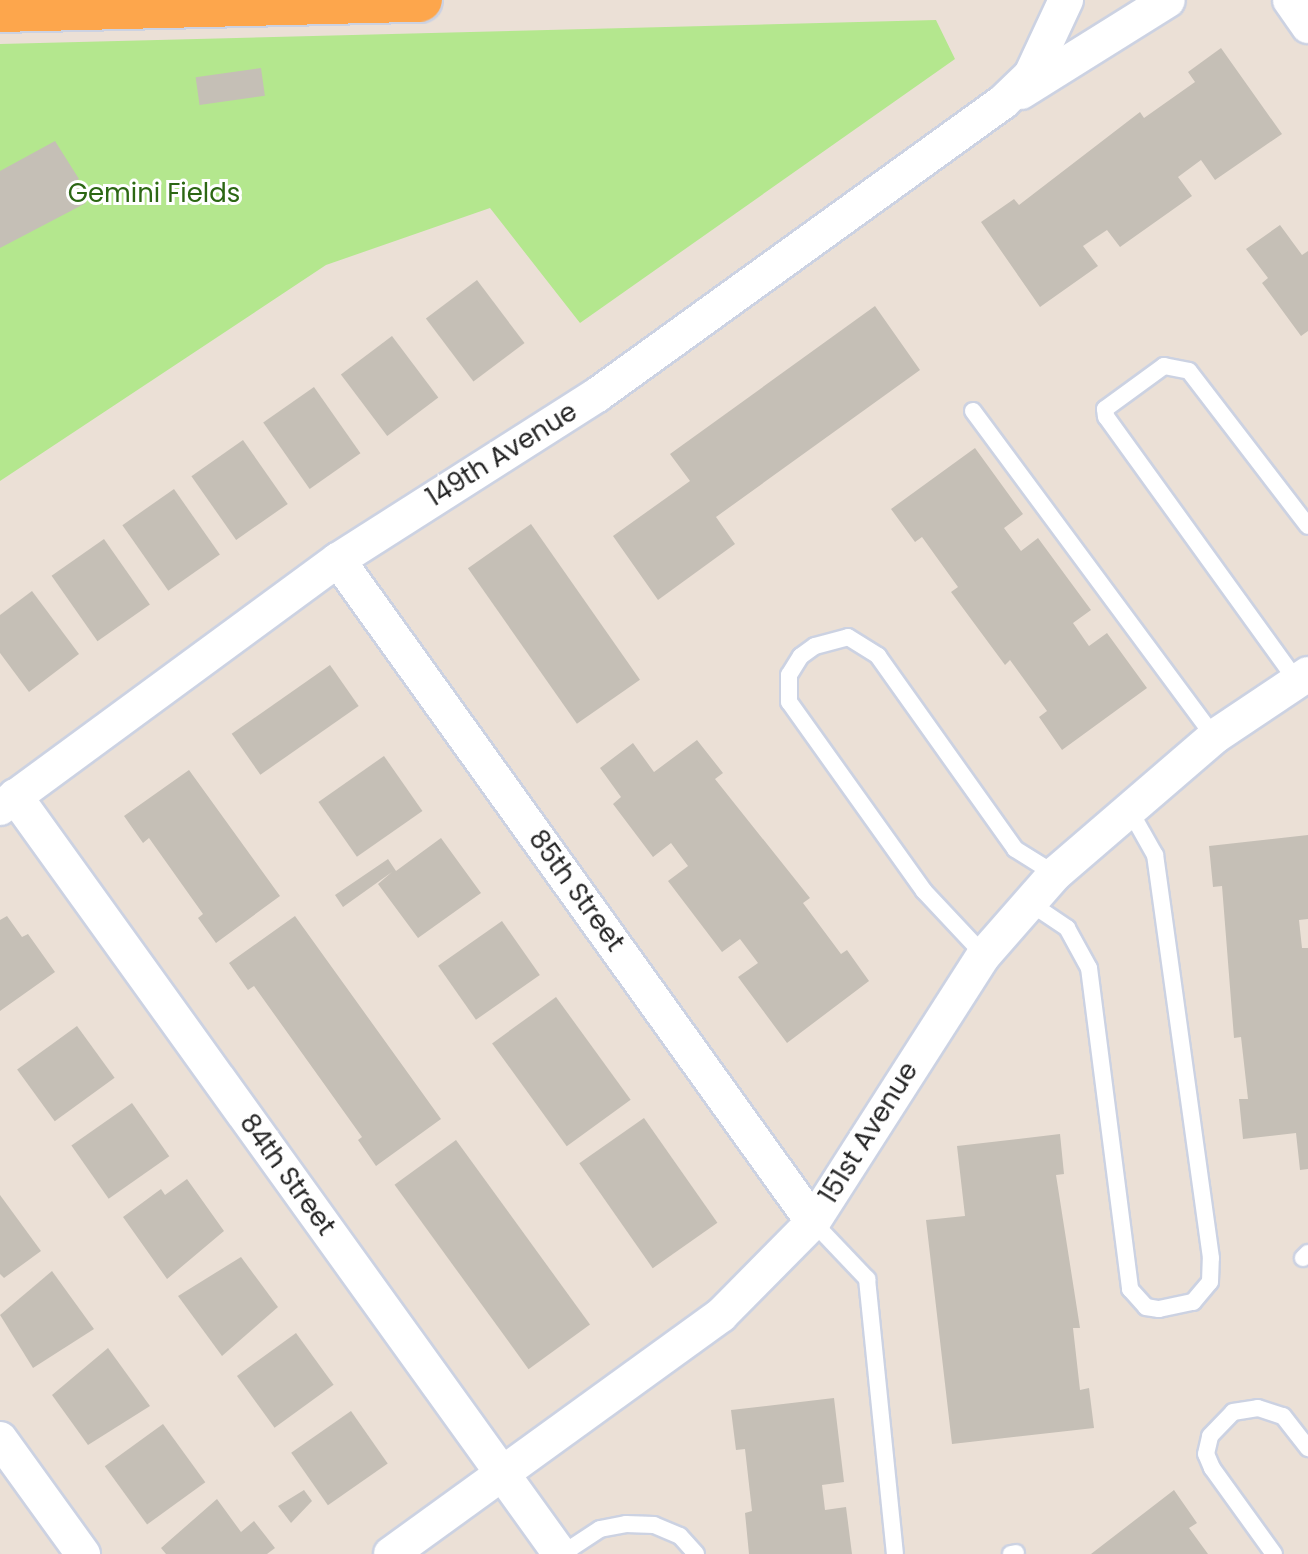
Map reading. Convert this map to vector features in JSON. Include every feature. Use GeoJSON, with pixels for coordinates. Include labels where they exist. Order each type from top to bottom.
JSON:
{"type":"FeatureCollection","features":[{"type":"Feature","properties":{"kind":"highway"},"geometry":{"type":"LineString","coordinates":[[0,10],[420,0]]}},
{"type":"Feature","properties":{"kind":"street","name":"149th Avenue"},"geometry":{"type":"LineString","coordinates":[[1003,102],[1031,75],[1066,0]]}},
{"type":"Feature","properties":{"kind":"street","name":"149th Avenue"},"geometry":{"type":"LineString","coordinates":[[7,802],[338,560],[597,395],[1003,102],[1168,0]]}},
{"type":"Feature","properties":{"kind":"street"},"geometry":{"type":"LineString","coordinates":[[1290,0],[1308,26]]}},
{"type":"Feature","properties":{"kind":"street","name":"85th Street"},"geometry":{"type":"LineString","coordinates":[[338,560],[813,1222]]}},
{"type":"Feature","properties":{"kind":"street","name":"151st Avenue"},"geometry":{"type":"LineString","coordinates":[[391,1554],[721,1315],[813,1222],[984,955],[1055,874],[1214,737],[1302,677]]}},
{"type":"Feature","properties":{"kind":"street","name":"84th Street"},"geometry":{"type":"LineString","coordinates":[[7,802],[561,1554]]}},
{"type":"Feature","properties":{"kind":"street"},"geometry":{"type":"LineString","coordinates":[[0,1439],[83,1554]]}},
{"type":"Feature","properties":{"kind":"lane"},"geometry":{"type":"LineString","coordinates":[[1302,677],[1106,417],[1105,409],[1164,366],[1189,371],[1308,526]]}},
{"type":"Feature","properties":{"kind":"lane"},"geometry":{"type":"LineString","coordinates":[[973,411],[1214,737]]}},
{"type":"Feature","properties":{"kind":"lane"},"geometry":{"type":"LineString","coordinates":[[984,955],[924,891],[789,702],[789,675],[801,656],[815,646],[848,637],[878,656],[1015,849],[1055,874]]}},
{"type":"Feature","properties":{"kind":"lane"},"geometry":{"type":"LineString","coordinates":[[1030,903],[1067,928],[1089,968],[1130,1289],[1146,1307],[1159,1309],[1193,1302],[1210,1282],[1211,1258],[1155,855],[1129,809]]}},
{"type":"Feature","properties":{"kind":"lane"},"geometry":{"type":"LineString","coordinates":[[813,1222],[867,1279],[895,1554]]}},
{"type":"Feature","properties":{"kind":"lane"},"geometry":{"type":"LineString","coordinates":[[1274,1554],[1212,1468],[1206,1454],[1210,1436],[1233,1412],[1258,1408],[1283,1416],[1308,1448]]}},
{"type":"Feature","properties":{"kind":"lane"},"geometry":{"type":"LineString","coordinates":[[561,1554],[600,1529],[626,1524],[654,1525],[680,1536],[696,1554]]}},
{"type":"Feature","properties":{"kind":"green space","name":"Gemini Fields"},"geometry":{"type":"Polygon","coordinates":[[[936,20],[955,59],[580,323],[490,208],[326,265],[0,481],[0,44],[936,20]]]}},
{"type":"Feature","properties":{"kind":"building"},"geometry":{"type":"Polygon","coordinates":[[[1221,48],[1282,134],[1215,180],[1201,160],[1178,177],[1192,196],[1120,247],[1107,230],[1083,246],[1098,266],[1040,307],[981,222],[1014,199],[1019,205],[1140,112],[1144,118],[1195,82],[1188,72],[1221,48]]]}},
{"type":"Feature","properties":{"kind":"building"},"geometry":{"type":"Polygon","coordinates":[[[261,68],[265,96],[200,105],[196,77],[261,68]]]}},
{"type":"Feature","properties":{"kind":"building"},"geometry":{"type":"Polygon","coordinates":[[[55,141],[79,179],[75,181],[86,203],[0,248],[0,171],[55,141]]]}},
{"type":"Feature","properties":{"kind":"building"},"geometry":{"type":"Polygon","coordinates":[[[1280,225],[1302,255],[1308,251],[1308,331],[1301,336],[1262,283],[1268,278],[1246,249],[1280,225]]]}},
{"type":"Feature","properties":{"kind":"building"},"geometry":{"type":"Polygon","coordinates":[[[477,280],[525,343],[473,382],[426,319],[477,280]]]}},
{"type":"Feature","properties":{"kind":"building"},"geometry":{"type":"Polygon","coordinates":[[[875,306],[920,370],[716,517],[735,544],[658,600],[613,536],[690,481],[670,454],[875,306]]]}},
{"type":"Feature","properties":{"kind":"building"},"geometry":{"type":"Polygon","coordinates":[[[392,336],[438,397],[387,436],[341,375],[392,336]]]}},
{"type":"Feature","properties":{"kind":"building"},"geometry":{"type":"Polygon","coordinates":[[[314,387],[360,453],[310,489],[263,423],[314,387]]]}},
{"type":"Feature","properties":{"kind":"building"},"geometry":{"type":"Polygon","coordinates":[[[243,440],[288,504],[236,540],[191,476],[243,440]]]}},
{"type":"Feature","properties":{"kind":"building"},"geometry":{"type":"Polygon","coordinates":[[[975,448],[1023,514],[1004,528],[1021,551],[1038,538],[1091,610],[1073,623],[1089,646],[1107,633],[1147,688],[1062,750],[1039,717],[1047,711],[1010,660],[1005,665],[951,592],[958,587],[922,537],[915,542],[891,509],[975,448]]]}},
{"type":"Feature","properties":{"kind":"building"},"geometry":{"type":"Polygon","coordinates":[[[174,489],[220,555],[168,591],[122,525],[174,489]]]}},
{"type":"Feature","properties":{"kind":"building"},"geometry":{"type":"Polygon","coordinates":[[[531,524],[640,680],[577,724],[468,568],[531,524]]]}},
{"type":"Feature","properties":{"kind":"building"},"geometry":{"type":"Polygon","coordinates":[[[104,539],[150,605],[97,641],[52,576],[104,539]]]}},
{"type":"Feature","properties":{"kind":"building"},"geometry":{"type":"Polygon","coordinates":[[[32,591],[79,654],[29,692],[0,653],[0,615],[32,591]]]}},
{"type":"Feature","properties":{"kind":"building"},"geometry":{"type":"Polygon","coordinates":[[[330,665],[359,706],[260,775],[232,734],[330,665]]]}},
{"type":"Feature","properties":{"kind":"building"},"geometry":{"type":"Polygon","coordinates":[[[697,740],[723,773],[715,779],[810,898],[803,903],[841,954],[847,950],[869,981],[787,1043],[738,977],[758,963],[740,939],[722,952],[668,881],[688,866],[671,843],[653,857],[613,804],[621,797],[600,768],[633,743],[654,772],[697,740]]]}},
{"type":"Feature","properties":{"kind":"building"},"geometry":{"type":"Polygon","coordinates":[[[384,756],[422,811],[357,857],[318,802],[384,756]]]}},
{"type":"Feature","properties":{"kind":"building"},"geometry":{"type":"Polygon","coordinates":[[[189,770],[280,896],[216,943],[198,918],[203,914],[149,838],[143,843],[124,816],[189,770]]]}},
{"type":"Feature","properties":{"kind":"building"},"geometry":{"type":"Polygon","coordinates":[[[1308,835],[1308,919],[1299,920],[1302,948],[1308,948],[1308,1169],[1300,1170],[1296,1133],[1243,1139],[1239,1099],[1248,1099],[1241,1037],[1234,1038],[1222,886],[1213,887],[1209,846],[1308,835]]]}},
{"type":"Feature","properties":{"kind":"building"},"geometry":{"type":"Polygon","coordinates":[[[441,838],[481,893],[418,938],[378,884],[392,872],[343,907],[335,895],[388,859],[396,871],[441,838]]]}},
{"type":"Feature","properties":{"kind":"building"},"geometry":{"type":"Polygon","coordinates":[[[7,916],[22,937],[28,934],[55,972],[0,1011],[0,920],[7,916]]]}},
{"type":"Feature","properties":{"kind":"building"},"geometry":{"type":"Polygon","coordinates":[[[295,916],[441,1119],[376,1166],[358,1140],[362,1137],[254,986],[248,990],[229,963],[295,916]]]}},
{"type":"Feature","properties":{"kind":"building"},"geometry":{"type":"Polygon","coordinates":[[[502,921],[540,975],[476,1020],[438,966],[502,921]]]}},
{"type":"Feature","properties":{"kind":"building"},"geometry":{"type":"Polygon","coordinates":[[[556,997],[631,1100],[567,1146],[492,1043],[556,997]]]}},
{"type":"Feature","properties":{"kind":"building"},"geometry":{"type":"Polygon","coordinates":[[[77,1026],[115,1078],[55,1121],[17,1069],[77,1026]]]}},
{"type":"Feature","properties":{"kind":"building"},"geometry":{"type":"Polygon","coordinates":[[[132,1103],[169,1156],[109,1199],[71,1145],[132,1103]]]}},
{"type":"Feature","properties":{"kind":"building"},"geometry":{"type":"Polygon","coordinates":[[[644,1118],[717,1223],[653,1268],[579,1163],[644,1118]]]}},
{"type":"Feature","properties":{"kind":"building"},"geometry":{"type":"Polygon","coordinates":[[[1060,1134],[1064,1174],[1056,1175],[1080,1328],[1073,1328],[1080,1390],[1089,1388],[1094,1428],[952,1444],[926,1220],[965,1216],[957,1146],[1060,1134]]]}},
{"type":"Feature","properties":{"kind":"building"},"geometry":{"type":"Polygon","coordinates":[[[456,1140],[590,1324],[529,1369],[395,1185],[456,1140]]]}},
{"type":"Feature","properties":{"kind":"building"},"geometry":{"type":"Polygon","coordinates":[[[187,1179],[224,1231],[167,1279],[123,1217],[161,1189],[165,1195],[187,1179]]]}},
{"type":"Feature","properties":{"kind":"building"},"geometry":{"type":"Polygon","coordinates":[[[0,1195],[41,1251],[4,1278],[0,1274],[0,1195]]]}},
{"type":"Feature","properties":{"kind":"building"},"geometry":{"type":"Polygon","coordinates":[[[241,1257],[278,1307],[222,1356],[178,1296],[241,1257]]]}},
{"type":"Feature","properties":{"kind":"building"},"geometry":{"type":"Polygon","coordinates":[[[52,1271],[94,1329],[33,1368],[0,1315],[52,1271]]]}},
{"type":"Feature","properties":{"kind":"building"},"geometry":{"type":"Polygon","coordinates":[[[296,1333],[334,1385],[275,1428],[237,1376],[296,1333]]]}},
{"type":"Feature","properties":{"kind":"building"},"geometry":{"type":"Polygon","coordinates":[[[108,1348],[150,1406],[88,1445],[52,1395],[108,1348]]]}},
{"type":"Feature","properties":{"kind":"building"},"geometry":{"type":"Polygon","coordinates":[[[834,1398],[844,1482],[822,1485],[825,1510],[846,1507],[852,1554],[749,1554],[745,1513],[752,1511],[745,1449],[736,1450],[731,1410],[834,1398]]]}},
{"type":"Feature","properties":{"kind":"building"},"geometry":{"type":"Polygon","coordinates":[[[351,1411],[388,1463],[328,1505],[291,1453],[351,1411]]]}},
{"type":"Feature","properties":{"kind":"building"},"geometry":{"type":"Polygon","coordinates":[[[163,1424],[205,1482],[147,1525],[105,1466],[163,1424]]]}},
{"type":"Feature","properties":{"kind":"building"},"geometry":{"type":"Polygon","coordinates":[[[304,1490],[312,1501],[291,1523],[278,1506],[304,1490]]]}},
{"type":"Feature","properties":{"kind":"building"},"geometry":{"type":"Polygon","coordinates":[[[1174,1490],[1197,1523],[1189,1528],[1208,1554],[1091,1554],[1174,1490]]]}},
{"type":"Feature","properties":{"kind":"building"},"geometry":{"type":"Polygon","coordinates":[[[217,1499],[241,1532],[254,1521],[275,1548],[267,1554],[166,1554],[161,1548],[217,1499]]]}}]}
